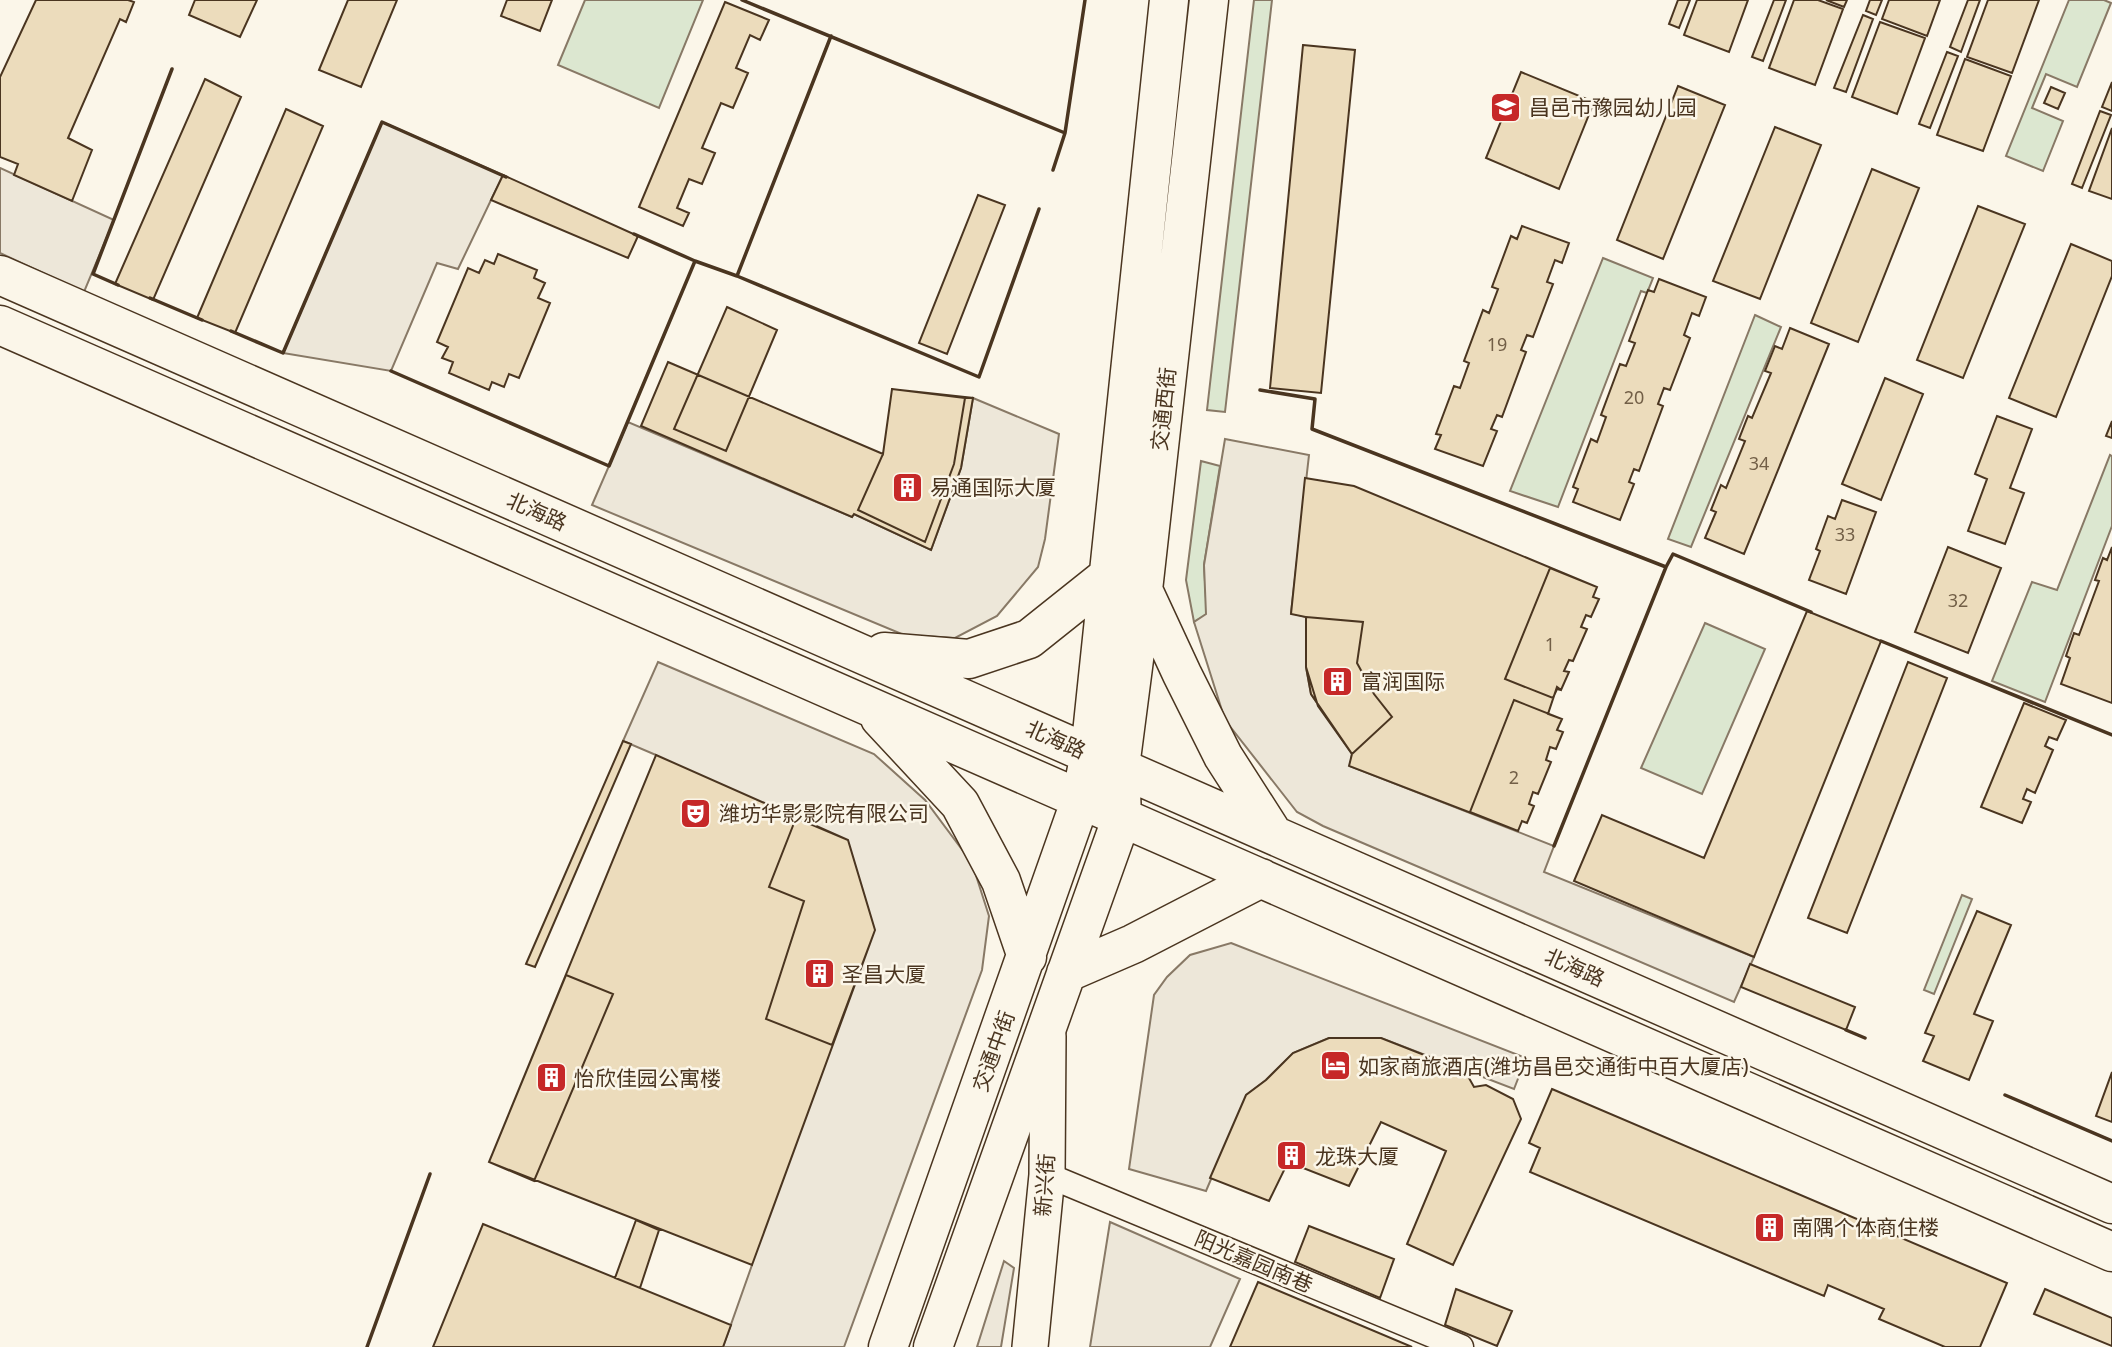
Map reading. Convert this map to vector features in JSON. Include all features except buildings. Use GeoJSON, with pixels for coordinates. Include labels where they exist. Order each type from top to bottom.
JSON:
{"type":"FeatureCollection","features":[{"type":"Feature","properties":{"kind":"main road","name":"交通西街"},"geometry":{"type":"LineString","coordinates":[[1122,817],[1105,760],[1108,576],[1169,0]]}},
{"type":"Feature","properties":{"kind":"main road","name":"交通西街"},"geometry":{"type":"LineString","coordinates":[[1105,760],[1143,590],[1209,0]]}},
{"type":"Feature","properties":{"kind":"main road","name":"北海路"},"geometry":{"type":"LineString","coordinates":[[0,275],[2112,1203]]}},
{"type":"Feature","properties":{"kind":"main road"},"geometry":{"type":"LineString","coordinates":[[0,325],[2112,1251]]}},
{"type":"Feature","properties":{"kind":"main road"},"geometry":{"type":"LineString","coordinates":[[854,650],[968,659],[1029,639],[1108,576]]}},
{"type":"Feature","properties":{"kind":"main road"},"geometry":{"type":"LineString","coordinates":[[1143,590],[1223,756],[1273,834]]}},
{"type":"Feature","properties":{"kind":"main road"},"geometry":{"type":"LineString","coordinates":[[869,706],[960,804],[1001,881],[1027,957]]}},
{"type":"Feature","properties":{"kind":"main road","name":"交通中街"},"geometry":{"type":"LineString","coordinates":[[888,1347],[1081,799],[1105,760]]}},
{"type":"Feature","properties":{"kind":"main road","name":"交通中街"},"geometry":{"type":"LineString","coordinates":[[933,1347],[1122,817]]}},
{"type":"Feature","properties":{"kind":"main road"},"geometry":{"type":"LineString","coordinates":[[1066,972],[1133,944],[1261,878]]}},
{"type":"Feature","properties":{"kind":"street","name":"新兴街"},"geometry":{"type":"LineString","coordinates":[[1030,1347],[1047,1175],[1049,1023]]}},
{"type":"Feature","properties":{"kind":"street","name":"阳光嘉园南巷"},"geometry":{"type":"LineString","coordinates":[[1047,1175],[1461,1347]]}},
{"type":"Feature","properties":{"kind":"green space"},"geometry":{"type":"Polygon","coordinates":[[[585,0],[703,0],[659,108],[558,65],[585,0]]]}},
{"type":"Feature","properties":{"kind":"green space"},"geometry":{"type":"Polygon","coordinates":[[[1254,0],[1272,0],[1225,412],[1207,410],[1254,0]]]}},
{"type":"Feature","properties":{"kind":"green space"},"geometry":{"type":"Polygon","coordinates":[[[2069,0],[2104,0],[2111,3],[2077,87],[2046,74],[2032,108],[2063,121],[2043,171],[2006,156],[2069,0]]]}},
{"type":"Feature","properties":{"kind":"green space"},"geometry":{"type":"Polygon","coordinates":[[[1603,258],[1653,278],[1647,293],[1641,291],[1558,507],[1510,491],[1603,258]]]}},
{"type":"Feature","properties":{"kind":"green space"},"geometry":{"type":"Polygon","coordinates":[[[1755,315],[1781,327],[1691,547],[1668,539],[1755,315]]]}},
{"type":"Feature","properties":{"kind":"green space"},"geometry":{"type":"Polygon","coordinates":[[[2110,455],[2112,526],[2045,702],[1992,681],[2032,582],[2057,590],[2110,455]]]}},
{"type":"Feature","properties":{"kind":"green space"},"geometry":{"type":"Polygon","coordinates":[[[1201,461],[1220,466],[1204,565],[1207,615],[1194,622],[1186,580],[1201,461]]]}},
{"type":"Feature","properties":{"kind":"green space"},"geometry":{"type":"Polygon","coordinates":[[[1705,623],[1765,649],[1702,794],[1641,768],[1705,623]]]}},
{"type":"Feature","properties":{"kind":"green space"},"geometry":{"type":"Polygon","coordinates":[[[1962,895],[1972,899],[1934,994],[1924,990],[1962,895]]]}},
{"type":"Feature","properties":{"kind":"shaded area"},"geometry":{"type":"Polygon","coordinates":[[[382,122],[503,175],[458,269],[437,263],[391,371],[283,353],[382,122]]]}},
{"type":"Feature","properties":{"kind":"shaded area"},"geometry":{"type":"Polygon","coordinates":[[[0,168],[114,220],[84,292],[0,253],[0,168]]]}},
{"type":"Feature","properties":{"kind":"shaded area"},"geometry":{"type":"Polygon","coordinates":[[[973,398],[1059,434],[1045,539],[1038,567],[997,616],[955,638],[904,635],[592,505],[628,422],[852,517],[854,514],[931,550],[961,468],[973,398]]]}},
{"type":"Feature","properties":{"kind":"shaded area"},"geometry":{"type":"Polygon","coordinates":[[[1225,439],[1309,455],[1291,613],[1306,617],[1306,667],[1311,694],[1352,754],[1350,766],[1554,846],[1544,872],[1754,957],[1734,1002],[1323,826],[1297,812],[1225,720],[1194,622],[1206,614],[1204,565],[1225,439]]]}},
{"type":"Feature","properties":{"kind":"shaded area"},"geometry":{"type":"Polygon","coordinates":[[[658,662],[874,754],[925,800],[972,863],[989,916],[982,970],[844,1347],[723,1347],[752,1265],[656,755],[623,741],[658,662]]]}},
{"type":"Feature","properties":{"kind":"shaded area"},"geometry":{"type":"Polygon","coordinates":[[[1231,943],[1526,1058],[1514,1089],[1381,1038],[1329,1038],[1293,1053],[1247,1095],[1206,1191],[1129,1169],[1154,995],[1167,977],[1190,955],[1231,943]]]}},
{"type":"Feature","properties":{"kind":"shaded area"},"geometry":{"type":"Polygon","coordinates":[[[1110,1222],[1240,1279],[1210,1347],[1090,1347],[1110,1222]]]}},
{"type":"Feature","properties":{"kind":"shaded area"},"geometry":{"type":"Polygon","coordinates":[[[1004,1261],[1014,1268],[1001,1347],[977,1347],[1004,1261]]]}},
{"type":"Feature","properties":{"kind":"wall"},"geometry":{"type":"LineString","coordinates":[[742,0],[1065,133],[1085,0]]}},
{"type":"Feature","properties":{"kind":"wall"},"geometry":{"type":"LineString","coordinates":[[831,36],[737,276],[979,377],[1039,209]]}},
{"type":"Feature","properties":{"kind":"wall"},"geometry":{"type":"LineString","coordinates":[[118,285],[93,274],[172,69]]}},
{"type":"Feature","properties":{"kind":"wall"},"geometry":{"type":"LineString","coordinates":[[231,331],[283,353],[382,122],[506,177]]}},
{"type":"Feature","properties":{"kind":"wall"},"geometry":{"type":"LineString","coordinates":[[1053,170],[1065,133]]}},
{"type":"Feature","properties":{"kind":"wall"},"geometry":{"type":"LineString","coordinates":[[634,234],[695,261]]}},
{"type":"Feature","properties":{"kind":"wall"},"geometry":{"type":"LineString","coordinates":[[391,371],[609,466],[695,261],[737,276]]}},
{"type":"Feature","properties":{"kind":"wall"},"geometry":{"type":"LineString","coordinates":[[150,298],[202,320]]}},
{"type":"Feature","properties":{"kind":"wall"},"geometry":{"type":"LineString","coordinates":[[1260,390],[1315,399],[1312,429],[1666,567],[1554,846]]}},
{"type":"Feature","properties":{"kind":"wall"},"geometry":{"type":"LineString","coordinates":[[1666,567],[1673,554],[1811,612]]}},
{"type":"Feature","properties":{"kind":"wall"},"geometry":{"type":"LineString","coordinates":[[1881,641],[2112,735]]}},
{"type":"Feature","properties":{"kind":"wall"},"geometry":{"type":"LineString","coordinates":[[1846,1030],[1865,1038]]}},
{"type":"Feature","properties":{"kind":"wall"},"geometry":{"type":"LineString","coordinates":[[2005,1095],[2112,1141]]}},
{"type":"Feature","properties":{"kind":"wall"},"geometry":{"type":"LineString","coordinates":[[367,1347],[430,1174]]}},
{"type":"Feature","properties":{"kind":"place","name":"昌邑市豫园幼儿园"},"geometry":{"type":"Point","coordinates":[1506,107]}},
{"type":"Feature","properties":{"kind":"place","name":"易通国际大厦"},"geometry":{"type":"Point","coordinates":[907,487]}},
{"type":"Feature","properties":{"kind":"place","name":"富润国际"},"geometry":{"type":"Point","coordinates":[1338,681]}},
{"type":"Feature","properties":{"kind":"place","name":"潍坊华影影院有限公司"},"geometry":{"type":"Point","coordinates":[696,813]}},
{"type":"Feature","properties":{"kind":"place","name":"圣昌大厦"},"geometry":{"type":"Point","coordinates":[819,974]}},
{"type":"Feature","properties":{"kind":"place","name":"如家商旅酒店(潍坊昌邑交通街中百大厦店)"},"geometry":{"type":"Point","coordinates":[1335,1066]}},
{"type":"Feature","properties":{"kind":"place","name":"怡欣佳园公寓楼"},"geometry":{"type":"Point","coordinates":[551,1078]}},
{"type":"Feature","properties":{"kind":"place","name":"龙珠大厦"},"geometry":{"type":"Point","coordinates":[1292,1156]}},
{"type":"Feature","properties":{"kind":"place","name":"南隅个体商住楼"},"geometry":{"type":"Point","coordinates":[1769,1227]}}]}
